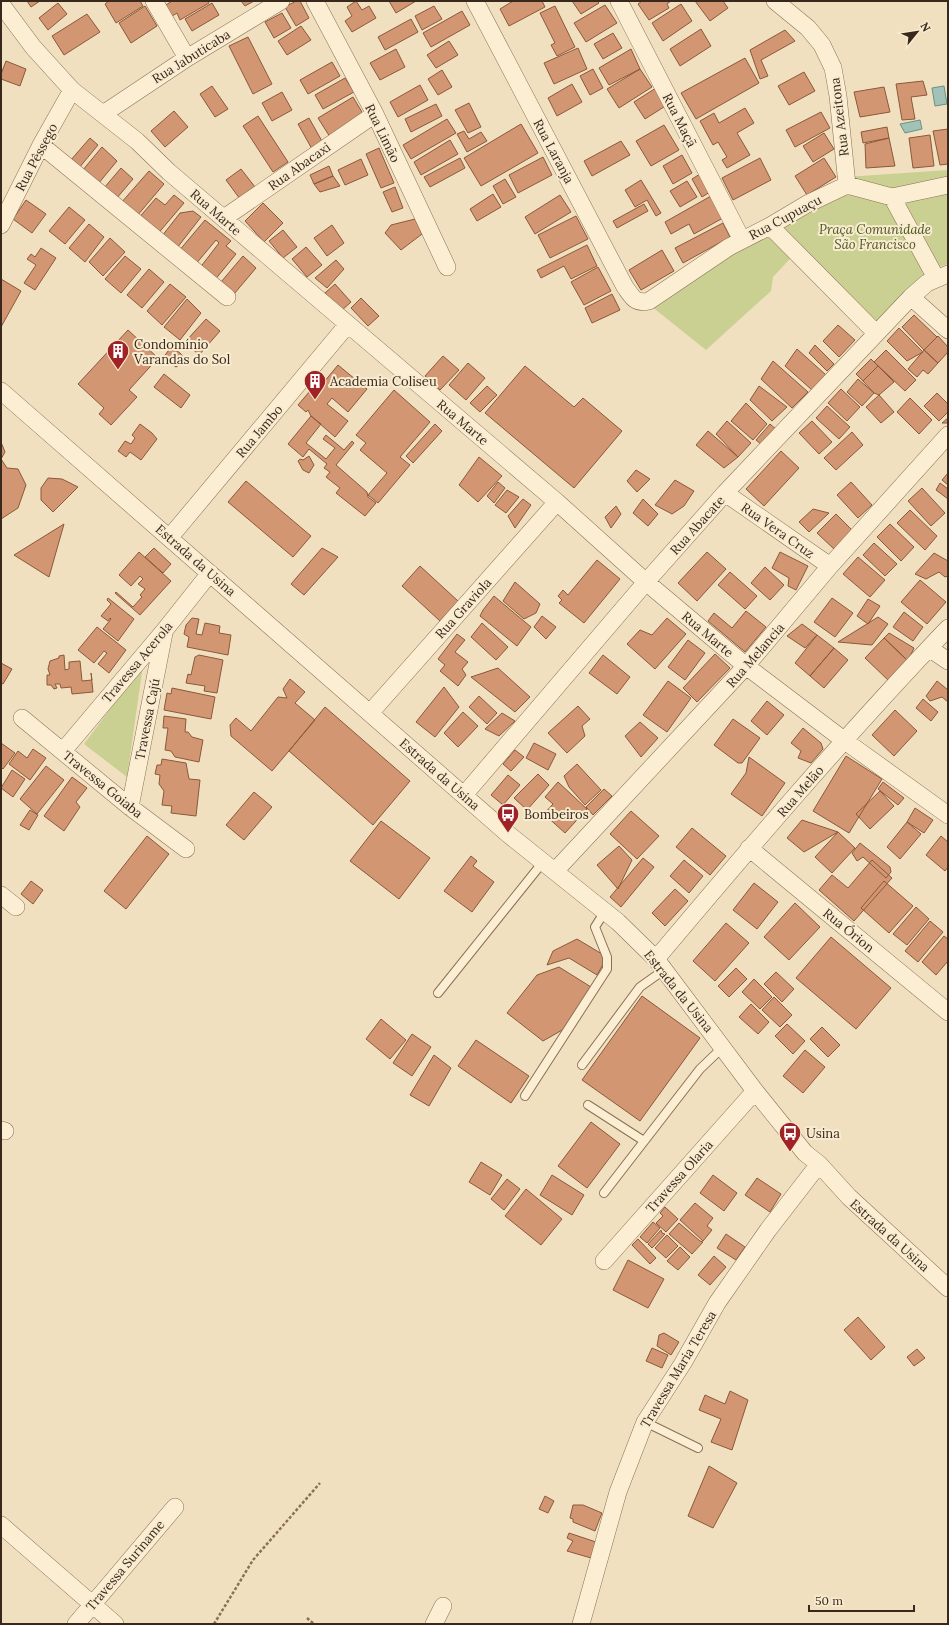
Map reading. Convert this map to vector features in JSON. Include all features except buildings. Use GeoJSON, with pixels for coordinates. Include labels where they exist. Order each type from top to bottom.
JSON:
{"type":"FeatureCollection","features":[{"type":"Feature","properties":{"kind":"street"},"geometry":{"type":"LineString","coordinates":[[154,1],[186,58]]}},
{"type":"Feature","properties":{"kind":"street","name":"Rua Jabuticaba"},"geometry":{"type":"LineString","coordinates":[[103,114],[186,58],[281,1]]}},
{"type":"Feature","properties":{"kind":"street","name":"Rua Limão"},"geometry":{"type":"LineString","coordinates":[[315,1],[375,114],[447,267]]}},
{"type":"Feature","properties":{"kind":"street","name":"Rua Laranja"},"geometry":{"type":"LineString","coordinates":[[475,1],[622,280],[635,300]]}},
{"type":"Feature","properties":{"kind":"street","name":"Rua Maçã"},"geometry":{"type":"LineString","coordinates":[[619,1],[742,240]]}},
{"type":"Feature","properties":{"kind":"street","name":"Rua Azeitona"},"geometry":{"type":"LineString","coordinates":[[775,1],[808,28],[822,45],[833,68],[838,96],[847,185]]}},
{"type":"Feature","properties":{"kind":"street","name":"Rua Marte"},"geometry":{"type":"LineString","coordinates":[[1,4],[33,47],[72,90],[137,141],[169,172],[557,502],[646,582],[746,666],[948,815]]}},
{"type":"Feature","properties":{"kind":"street","name":"Rua Pêssego"},"geometry":{"type":"LineString","coordinates":[[1,225],[41,145],[72,90]]}},
{"type":"Feature","properties":{"kind":"street","name":"Rua Abacaxi"},"geometry":{"type":"LineString","coordinates":[[224,218],[375,114]]}},
{"type":"Feature","properties":{"kind":"street"},"geometry":{"type":"LineString","coordinates":[[41,145],[227,297]]}},
{"type":"Feature","properties":{"kind":"street"},"geometry":{"type":"LineString","coordinates":[[847,185],[892,197],[948,185]]}},
{"type":"Feature","properties":{"kind":"street","name":"Rua Cupuaçu"},"geometry":{"type":"LineString","coordinates":[[635,300],[642,303],[649,301],[729,247],[770,226],[807,204],[847,185]]}},
{"type":"Feature","properties":{"kind":"street"},"geometry":{"type":"LineString","coordinates":[[892,197],[942,276]]}},
{"type":"Feature","properties":{"kind":"street"},"geometry":{"type":"LineString","coordinates":[[770,226],[876,333]]}},
{"type":"Feature","properties":{"kind":"street","name":"Rua Abacate"},"geometry":{"type":"LineString","coordinates":[[464,795],[646,582],[725,493],[911,297],[927,283],[942,276]]}},
{"type":"Feature","properties":{"kind":"street"},"geometry":{"type":"LineString","coordinates":[[911,297],[948,330]]}},
{"type":"Feature","properties":{"kind":"street","name":"Rua Jambo"},"geometry":{"type":"LineString","coordinates":[[170,537],[348,324]]}},
{"type":"Feature","properties":{"kind":"street","name":"Estrada da Usina"},"geometry":{"type":"LineString","coordinates":[[1,391],[464,795],[605,911],[660,964],[755,1091],[805,1152],[819,1164],[849,1197],[948,1288]]}},
{"type":"Feature","properties":{"kind":"street","name":"Rua Melancia"},"geometry":{"type":"LineString","coordinates":[[549,866],[746,666],[830,566],[948,435]]}},
{"type":"Feature","properties":{"kind":"street","name":"Rua Vera Cruz"},"geometry":{"type":"LineString","coordinates":[[725,493],[830,566]]}},
{"type":"Feature","properties":{"kind":"street","name":"Rua Graviola"},"geometry":{"type":"LineString","coordinates":[[370,713],[557,502]]}},
{"type":"Feature","properties":{"kind":"street","name":"Travessa Acerola"},"geometry":{"type":"LineString","coordinates":[[63,751],[164,631],[210,573]]}},
{"type":"Feature","properties":{"kind":"street","name":"Rua Melão"},"geometry":{"type":"LineString","coordinates":[[660,964],[749,848],[845,740],[948,628]]}},
{"type":"Feature","properties":{"kind":"street","name":"Travessa Cajú"},"geometry":{"type":"LineString","coordinates":[[130,807],[164,631]]}},
{"type":"Feature","properties":{"kind":"street"},"geometry":{"type":"LineString","coordinates":[[929,648],[948,661]]}},
{"type":"Feature","properties":{"kind":"street","name":"Travessa Goiaba"},"geometry":{"type":"LineString","coordinates":[[22,718],[130,807],[186,849]]}},
{"type":"Feature","properties":{"kind":"street","name":"Rua Órion"},"geometry":{"type":"LineString","coordinates":[[749,848],[948,1012]]}},
{"type":"Feature","properties":{"kind":"street"},"geometry":{"type":"LineString","coordinates":[[1,895],[16,907]]}},
{"type":"Feature","properties":{"kind":"street","name":"Travessa Olaria"},"geometry":{"type":"LineString","coordinates":[[604,1261],[755,1091]]}},
{"type":"Feature","properties":{"kind":"street","name":"Travessa Maria Teresa"},"geometry":{"type":"LineString","coordinates":[[581,1624],[618,1492],[645,1422],[683,1363],[717,1303],[768,1230],[819,1164]]}},
{"type":"Feature","properties":{"kind":"street","name":"Travessa Suriname"},"geometry":{"type":"LineString","coordinates":[[76,1624],[175,1507]]}},
{"type":"Feature","properties":{"kind":"street"},"geometry":{"type":"LineString","coordinates":[[1,1525],[115,1624]]}},
{"type":"Feature","properties":{"kind":"street"},"geometry":{"type":"LineString","coordinates":[[434,1624],[443,1606]]}},
{"type":"Feature","properties":{"kind":"lane"},"geometry":{"type":"LineString","coordinates":[[438,993],[549,866]]}},
{"type":"Feature","properties":{"kind":"lane"},"geometry":{"type":"LineString","coordinates":[[525,1096],[607,969],[607,957],[595,927],[605,911]]}},
{"type":"Feature","properties":{"kind":"lane"},"geometry":{"type":"LineString","coordinates":[[582,1065],[640,987],[660,964]]}},
{"type":"Feature","properties":{"kind":"lane"},"geometry":{"type":"LineString","coordinates":[[604,1193],[700,1069],[723,1047]]}},
{"type":"Feature","properties":{"kind":"lane"},"geometry":{"type":"LineString","coordinates":[[588,1105],[644,1141]]}},
{"type":"Feature","properties":{"kind":"lane"},"geometry":{"type":"LineString","coordinates":[[645,1422],[698,1448]]}},
{"type":"Feature","properties":{"kind":"path"},"geometry":{"type":"LineString","coordinates":[[214,1624],[253,1560],[320,1483]]}},
{"type":"Feature","properties":{"kind":"path"},"geometry":{"type":"LineString","coordinates":[[307,1618],[314,1624]]}},
{"type":"Feature","properties":{"kind":"green space","name":"Praça Comunidade São Francisco"},"geometry":{"type":"Polygon","coordinates":[[[948,170],[948,264],[933,269],[877,325],[799,249],[773,277],[771,291],[706,350],[641,298],[846,177],[948,170]]]}},
{"type":"Feature","properties":{"kind":"green space"},"geometry":{"type":"Polygon","coordinates":[[[143,665],[127,777],[84,744],[143,665]]]}},
{"type":"Feature","properties":{"kind":"water"},"geometry":{"type":"Polygon","coordinates":[[[944,86],[947,104],[935,106],[932,88],[944,86]]]}},
{"type":"Feature","properties":{"kind":"water"},"geometry":{"type":"Polygon","coordinates":[[[920,120],[922,129],[905,133],[900,124],[920,120]]]}},
{"type":"Feature","properties":{"kind":"place","name":"Condomínio Varandas do Sol"},"geometry":{"type":"Point","coordinates":[118,370]}},
{"type":"Feature","properties":{"kind":"place","name":"Academia Coliseu"},"geometry":{"type":"Point","coordinates":[315,400]}},
{"type":"Feature","properties":{"kind":"place","name":"Bombeiros"},"geometry":{"type":"Point","coordinates":[508,834]}},
{"type":"Feature","properties":{"kind":"place","name":"Usina"},"geometry":{"type":"Point","coordinates":[790,1152]}}]}
